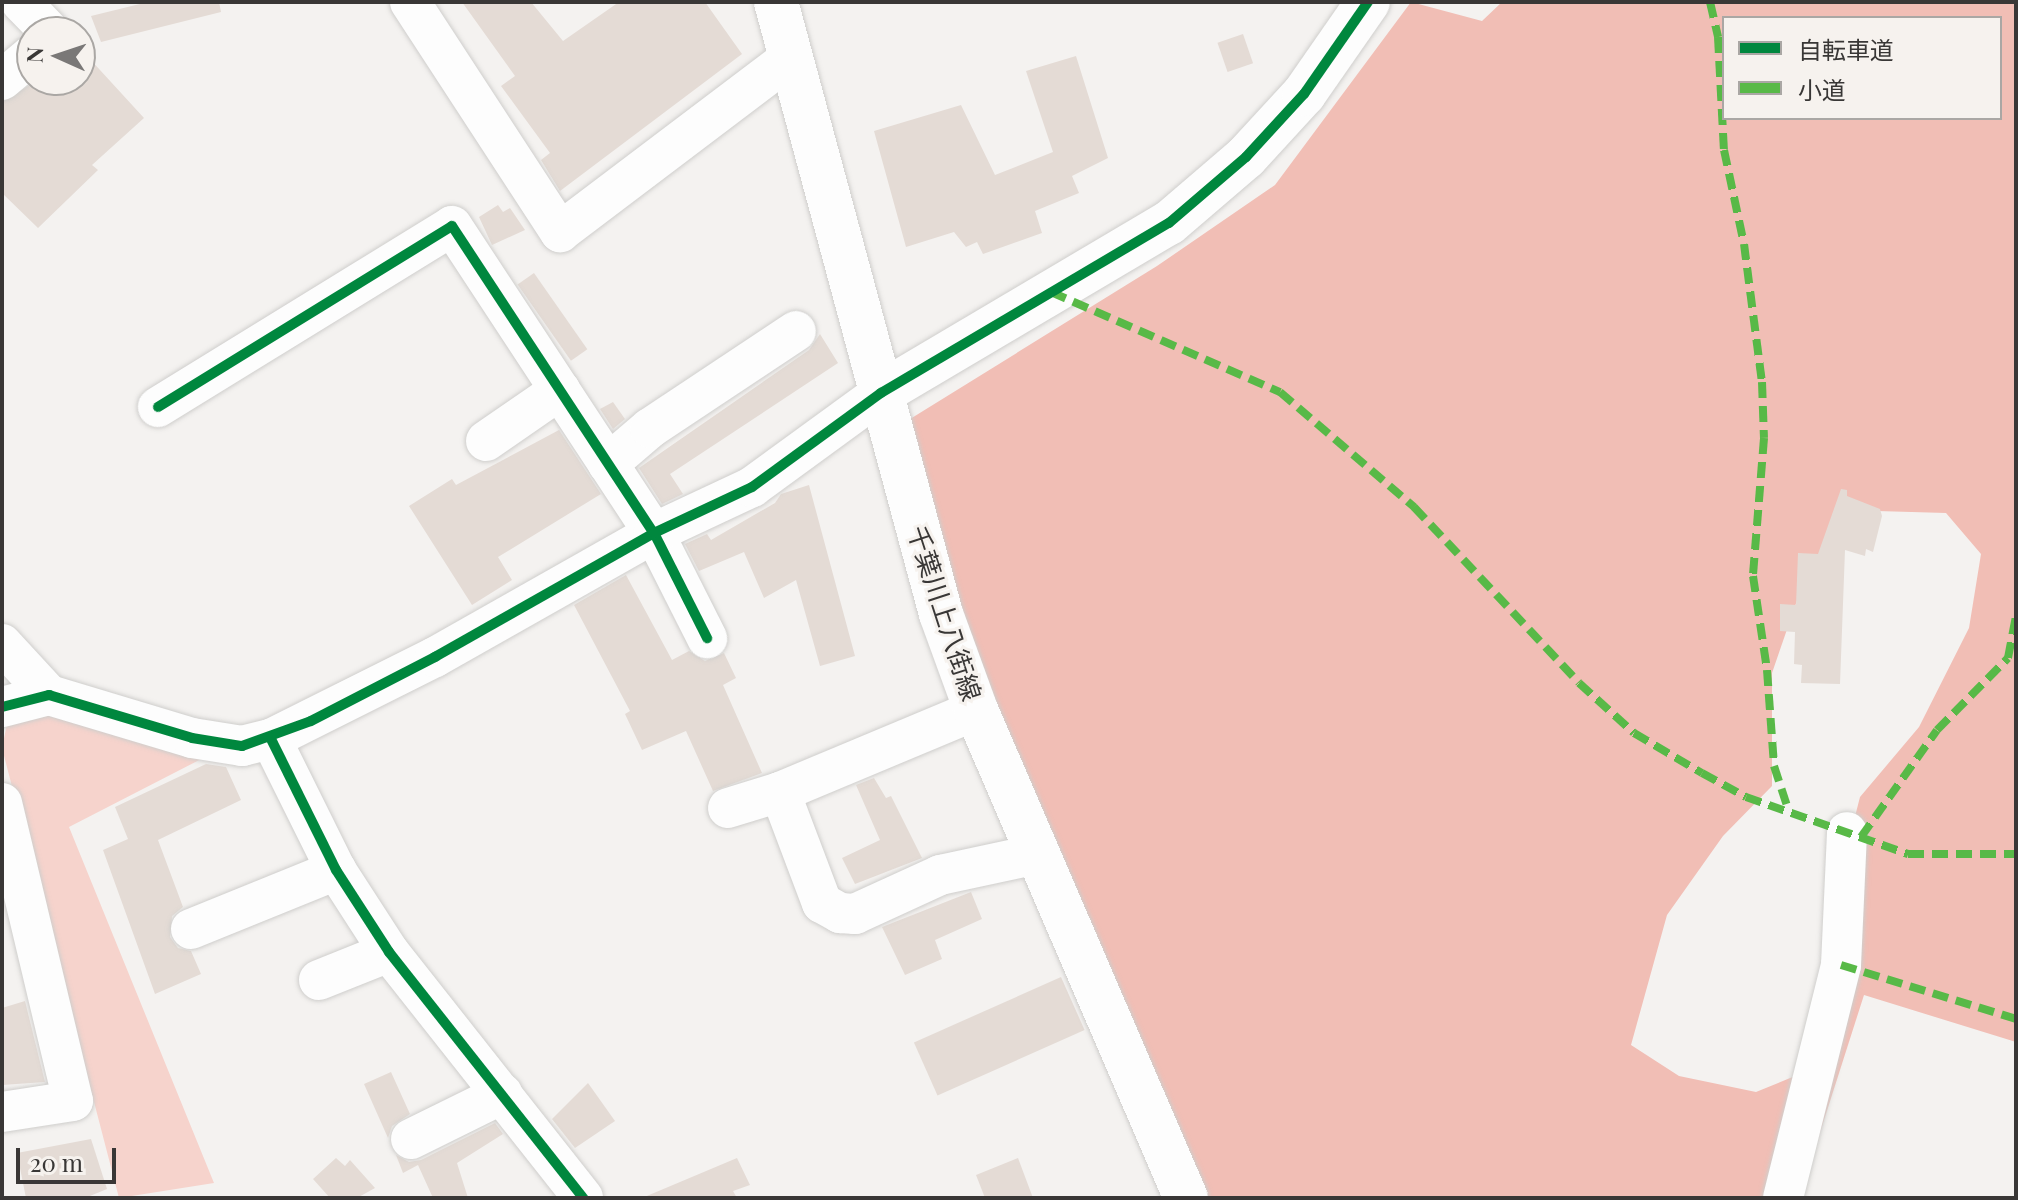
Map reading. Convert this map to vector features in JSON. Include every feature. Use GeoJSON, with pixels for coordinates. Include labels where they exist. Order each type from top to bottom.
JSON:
{"type":"FeatureCollection","features":[{"type":"Feature","properties":{"kind":"main road","name":"千葉川上八街線"},"geometry":{"type":"LineString","coordinates":[[776,2],[941,614],[976,710],[1186,1198]]}},
{"type":"Feature","properties":{"kind":"main road"},"geometry":{"type":"LineString","coordinates":[[881,393],[1169,223],[1246,157],[1304,94],[1368,2]]}},
{"type":"Feature","properties":{"kind":"street"},"geometry":{"type":"LineString","coordinates":[[416,4],[560,232],[791,57]]}},
{"type":"Feature","properties":{"kind":"street"},"geometry":{"type":"LineString","coordinates":[[158,407],[452,226],[654,533],[670,610],[707,638]]}},
{"type":"Feature","properties":{"kind":"street"},"geometry":{"type":"LineString","coordinates":[[608,464],[650,428],[796,331]]}},
{"type":"Feature","properties":{"kind":"street"},"geometry":{"type":"LineString","coordinates":[[486,441],[560,390]]}},
{"type":"Feature","properties":{"kind":"street"},"geometry":{"type":"LineString","coordinates":[[2,644],[49,695],[192,738],[242,746],[271,739],[435,657],[654,533],[752,487],[881,393]]}},
{"type":"Feature","properties":{"kind":"street"},"geometry":{"type":"LineString","coordinates":[[2,707],[49,695]]}},
{"type":"Feature","properties":{"kind":"street"},"geometry":{"type":"LineString","coordinates":[[728,808],[780,792],[976,710]]}},
{"type":"Feature","properties":{"kind":"street"},"geometry":{"type":"LineString","coordinates":[[271,739],[336,870],[389,952],[583,1198]]}},
{"type":"Feature","properties":{"kind":"street"},"geometry":{"type":"LineString","coordinates":[[780,792],[822,903],[840,913],[855,914],[940,875],[1038,854]]}},
{"type":"Feature","properties":{"kind":"street"},"geometry":{"type":"LineString","coordinates":[[2,803],[73,1101],[2,1112]]}},
{"type":"Feature","properties":{"kind":"street"},"geometry":{"type":"LineString","coordinates":[[1783,1198],[1841,965],[1847,832]]}},
{"type":"Feature","properties":{"kind":"street"},"geometry":{"type":"LineString","coordinates":[[191,929],[336,870]]}},
{"type":"Feature","properties":{"kind":"street"},"geometry":{"type":"LineString","coordinates":[[319,980],[389,952]]}},
{"type":"Feature","properties":{"kind":"street"},"geometry":{"type":"LineString","coordinates":[[411,1139],[502,1094]]}},
{"type":"Feature","properties":{"kind":"shaded area"},"geometry":{"type":"Polygon","coordinates":[[[1411,2],[1482,21],[1502,2],[2016,2],[2016,1042],[1864,995],[1799,1198],[1205,1198],[963,647],[902,424],[1157,266],[1275,185],[1411,2]],[[1877,511],[1802,586],[1772,673],[1772,786],[1723,836],[1667,915],[1631,1045],[1679,1076],[1756,1092],[1812,1069],[1841,871],[1860,797],[1919,727],[1969,628],[1981,554],[1946,513],[1877,511]]]}},
{"type":"Feature","properties":{"kind":"shaded area"},"geometry":{"type":"Polygon","coordinates":[[[58,709],[209,755],[69,827],[214,1183],[119,1198],[2,748],[7,724],[58,709]]]}},
{"type":"Feature","properties":{"kind":"building"},"geometry":{"type":"Polygon","coordinates":[[[148,2],[219,2],[221,12],[101,42],[96,29],[96,16],[91,16],[148,2]]]}},
{"type":"Feature","properties":{"kind":"building"},"geometry":{"type":"Polygon","coordinates":[[[462,2],[531,2],[563,41],[619,2],[705,2],[742,54],[560,191],[541,160],[550,153],[501,86],[515,76],[462,2]]]}},
{"type":"Feature","properties":{"kind":"building"},"geometry":{"type":"Polygon","coordinates":[[[1243,34],[1253,63],[1228,72],[1217,43],[1243,34]]]}},
{"type":"Feature","properties":{"kind":"building"},"geometry":{"type":"Polygon","coordinates":[[[1076,56],[1108,158],[1072,176],[1079,193],[1035,211],[1042,233],[983,254],[977,242],[966,247],[954,232],[906,247],[874,131],[961,105],[995,175],[1053,152],[1026,71],[1076,56]]]}},
{"type":"Feature","properties":{"kind":"building"},"geometry":{"type":"Polygon","coordinates":[[[96,66],[144,118],[92,165],[98,170],[38,228],[2,193],[2,102],[16,93],[16,96],[96,96],[96,66]]]}},
{"type":"Feature","properties":{"kind":"building"},"geometry":{"type":"Polygon","coordinates":[[[498,205],[503,212],[510,208],[525,230],[492,245],[479,217],[498,205]]]}},
{"type":"Feature","properties":{"kind":"building"},"geometry":{"type":"Polygon","coordinates":[[[534,273],[587,349],[571,361],[518,284],[534,273]]]}},
{"type":"Feature","properties":{"kind":"building"},"geometry":{"type":"Polygon","coordinates":[[[820,334],[838,363],[670,474],[683,494],[662,504],[639,468],[809,350],[820,334]]]}},
{"type":"Feature","properties":{"kind":"building"},"geometry":{"type":"Polygon","coordinates":[[[613,402],[625,419],[613,429],[600,409],[613,402]]]}},
{"type":"Feature","properties":{"kind":"building"},"geometry":{"type":"Polygon","coordinates":[[[559,430],[601,494],[498,557],[512,580],[472,605],[409,506],[452,479],[456,485],[559,430]]]}},
{"type":"Feature","properties":{"kind":"building"},"geometry":{"type":"Polygon","coordinates":[[[809,485],[855,656],[820,666],[796,580],[764,598],[744,552],[699,571],[685,544],[707,534],[711,540],[775,503],[781,494],[809,485]]]}},
{"type":"Feature","properties":{"kind":"building"},"geometry":{"type":"Polygon","coordinates":[[[1841,489],[1847,490],[1847,496],[1880,509],[1882,516],[1873,552],[1866,549],[1865,556],[1845,550],[1840,684],[1801,683],[1802,665],[1794,664],[1795,632],[1780,631],[1780,604],[1796,605],[1798,553],[1818,554],[1841,489]]]}},
{"type":"Feature","properties":{"kind":"building"},"geometry":{"type":"Polygon","coordinates":[[[626,575],[672,660],[689,651],[705,661],[724,653],[736,678],[723,685],[762,773],[713,791],[686,731],[642,750],[625,714],[630,711],[574,605],[626,575]]]}},
{"type":"Feature","properties":{"kind":"building"},"geometry":{"type":"Polygon","coordinates":[[[206,764],[226,767],[241,800],[158,840],[183,907],[172,916],[170,937],[178,948],[191,951],[201,974],[155,994],[103,850],[128,839],[115,807],[206,764]]]}},
{"type":"Feature","properties":{"kind":"building"},"geometry":{"type":"Polygon","coordinates":[[[874,778],[886,798],[891,796],[922,858],[855,884],[842,858],[880,840],[856,785],[874,778]]]}},
{"type":"Feature","properties":{"kind":"building"},"geometry":{"type":"Polygon","coordinates":[[[971,892],[982,919],[935,940],[942,959],[905,975],[882,927],[971,892]]]}},
{"type":"Feature","properties":{"kind":"building"},"geometry":{"type":"Polygon","coordinates":[[[1061,977],[1085,1030],[938,1095],[914,1042],[1061,977]]]}},
{"type":"Feature","properties":{"kind":"building"},"geometry":{"type":"Polygon","coordinates":[[[25,1001],[45,1082],[2,1085],[2,1008],[25,1001]]]}},
{"type":"Feature","properties":{"kind":"building"},"geometry":{"type":"Polygon","coordinates":[[[391,1072],[410,1114],[392,1126],[388,1138],[364,1084],[391,1072]]]}},
{"type":"Feature","properties":{"kind":"building"},"geometry":{"type":"Polygon","coordinates":[[[588,1083],[615,1121],[575,1148],[552,1119],[588,1083]]]}},
{"type":"Feature","properties":{"kind":"building"},"geometry":{"type":"Polygon","coordinates":[[[495,1123],[503,1134],[457,1163],[468,1198],[433,1198],[418,1165],[403,1173],[396,1155],[409,1162],[421,1160],[495,1123]]]}},
{"type":"Feature","properties":{"kind":"building"},"geometry":{"type":"Polygon","coordinates":[[[91,1139],[107,1189],[85,1198],[26,1198],[17,1153],[91,1139]]]}},
{"type":"Feature","properties":{"kind":"building"},"geometry":{"type":"Polygon","coordinates":[[[336,1158],[345,1166],[350,1160],[375,1188],[357,1198],[330,1198],[313,1179],[336,1158]]]}},
{"type":"Feature","properties":{"kind":"building"},"geometry":{"type":"Polygon","coordinates":[[[737,1158],[750,1185],[733,1191],[737,1198],[642,1198],[737,1158]]]}},
{"type":"Feature","properties":{"kind":"building"},"geometry":{"type":"Polygon","coordinates":[[[1018,1158],[1033,1198],[985,1198],[976,1175],[1018,1158]]]}},
{"type":"Feature","properties":{"kind":"marked path"},"geometry":{"type":"LineString","coordinates":[[1710,2],[1718,37],[1722,112]]}},
{"type":"Feature","properties":{"kind":"marked path"},"geometry":{"type":"LineString","coordinates":[[1722,120],[1724,150],[1744,244],[1762,382],[1764,438],[1753,576],[1767,670],[1774,766],[1789,812]]}},
{"type":"Feature","properties":{"kind":"marked path"},"geometry":{"type":"LineString","coordinates":[[1051,292],[1280,392],[1414,507],[1579,683],[1634,733],[1702,773],[1746,797],[1908,854],[2016,854]]}},
{"type":"Feature","properties":{"kind":"marked path"},"geometry":{"type":"LineString","coordinates":[[1861,837],[1937,730],[2008,658],[2016,616]]}},
{"type":"Feature","properties":{"kind":"marked path"},"geometry":{"type":"LineString","coordinates":[[1841,965],[2016,1019]]}},
{"type":"Feature","properties":{"kind":"cycle path"},"geometry":{"type":"LineString","coordinates":[[2,707],[49,695],[192,738],[242,746],[311,721],[435,657],[654,533],[752,487],[881,393],[1169,223],[1246,157],[1304,94],[1368,2]]}},
{"type":"Feature","properties":{"kind":"cycle path"},"geometry":{"type":"LineString","coordinates":[[158,407],[452,226],[654,533],[707,638]]}},
{"type":"Feature","properties":{"kind":"cycle path"},"geometry":{"type":"LineString","coordinates":[[271,739],[336,870],[389,952],[583,1198]]}}]}
